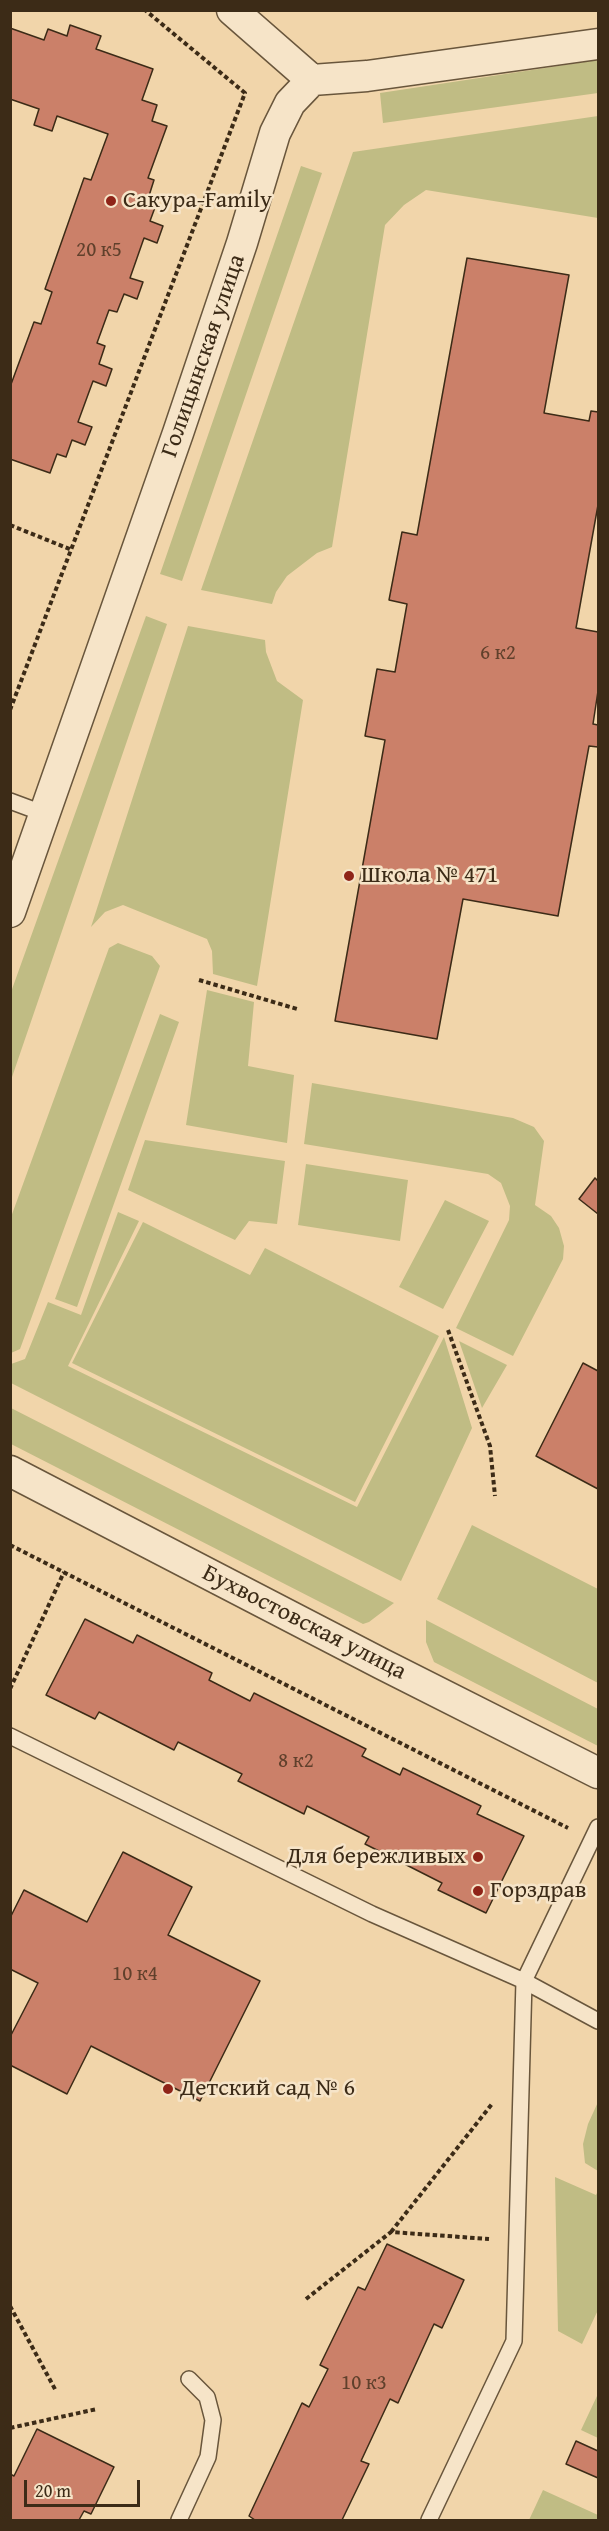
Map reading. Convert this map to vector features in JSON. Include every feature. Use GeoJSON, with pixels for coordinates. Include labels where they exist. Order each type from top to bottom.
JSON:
{"type":"FeatureCollection","features":[{"type":"Feature","properties":{"kind":"street"},"geometry":{"type":"LineString","coordinates":[[232,10],[312,80],[367,76],[598,44]]}},
{"type":"Feature","properties":{"kind":"street","name":"Голицынская улица"},"geometry":{"type":"LineString","coordinates":[[10,912],[231,276],[275,133],[290,103],[312,80]]}},
{"type":"Feature","properties":{"kind":"street","name":"Бухвостовская улица"},"geometry":{"type":"LineString","coordinates":[[10,1471],[598,1773]]}},
{"type":"Feature","properties":{"kind":"lane"},"geometry":{"type":"LineString","coordinates":[[10,801],[45,813]]}},
{"type":"Feature","properties":{"kind":"lane"},"geometry":{"type":"LineString","coordinates":[[10,1736],[372,1914],[524,1981],[598,2020]]}},
{"type":"Feature","properties":{"kind":"lane"},"geometry":{"type":"LineString","coordinates":[[429,2520],[514,2341],[524,1981],[596,1834]]}},
{"type":"Feature","properties":{"kind":"lane"},"geometry":{"type":"LineString","coordinates":[[179,2520],[208,2457],[213,2420],[207,2397],[189,2379]]}},
{"type":"Feature","properties":{"kind":"path"},"geometry":{"type":"LineString","coordinates":[[10,710],[245,93],[145,10]]}},
{"type":"Feature","properties":{"kind":"path"},"geometry":{"type":"LineString","coordinates":[[10,525],[72,550]]}},
{"type":"Feature","properties":{"kind":"path"},"geometry":{"type":"LineString","coordinates":[[199,980],[297,1009]]}},
{"type":"Feature","properties":{"kind":"path"},"geometry":{"type":"LineString","coordinates":[[448,1330],[490,1446],[495,1497]]}},
{"type":"Feature","properties":{"kind":"path"},"geometry":{"type":"LineString","coordinates":[[10,1545],[596,1834]]}},
{"type":"Feature","properties":{"kind":"path"},"geometry":{"type":"LineString","coordinates":[[10,1689],[64,1572]]}},
{"type":"Feature","properties":{"kind":"path"},"geometry":{"type":"LineString","coordinates":[[306,2299],[392,2232],[496,2100]]}},
{"type":"Feature","properties":{"kind":"path"},"geometry":{"type":"LineString","coordinates":[[392,2232],[498,2240]]}},
{"type":"Feature","properties":{"kind":"path"},"geometry":{"type":"LineString","coordinates":[[10,2306],[56,2391]]}},
{"type":"Feature","properties":{"kind":"path"},"geometry":{"type":"LineString","coordinates":[[10,2428],[97,2409]]}},
{"type":"Feature","properties":{"kind":"shaded area"},"geometry":{"type":"Polygon","coordinates":[[[598,60],[598,93],[383,123],[380,93],[598,60]]]}},
{"type":"Feature","properties":{"kind":"shaded area"},"geometry":{"type":"Polygon","coordinates":[[[598,116],[598,218],[426,190],[404,205],[385,225],[332,547],[317,553],[287,576],[276,592],[272,604],[201,590],[353,152],[598,116]]]}},
{"type":"Feature","properties":{"kind":"shaded area"},"geometry":{"type":"Polygon","coordinates":[[[301,166],[322,173],[182,581],[160,574],[301,166]]]}},
{"type":"Feature","properties":{"kind":"shaded area"},"geometry":{"type":"Polygon","coordinates":[[[146,616],[167,624],[11,1080],[11,992],[146,616]]]}},
{"type":"Feature","properties":{"kind":"shaded area"},"geometry":{"type":"Polygon","coordinates":[[[188,626],[265,640],[266,652],[277,681],[303,700],[257,986],[213,974],[212,951],[207,939],[123,905],[105,912],[91,927],[188,626]]]}},
{"type":"Feature","properties":{"kind":"shaded area"},"geometry":{"type":"Polygon","coordinates":[[[118,943],[152,956],[160,966],[20,1349],[11,1353],[11,1217],[109,948],[118,943]]]}},
{"type":"Feature","properties":{"kind":"shaded area"},"geometry":{"type":"Polygon","coordinates":[[[207,990],[254,1002],[248,1066],[294,1075],[287,1143],[186,1125],[207,990]]]}},
{"type":"Feature","properties":{"kind":"shaded area"},"geometry":{"type":"Polygon","coordinates":[[[160,1014],[179,1022],[77,1307],[55,1299],[160,1014]]]}},
{"type":"Feature","properties":{"kind":"shaded area"},"geometry":{"type":"Polygon","coordinates":[[[312,1083],[513,1118],[534,1127],[544,1141],[535,1205],[551,1216],[559,1228],[564,1246],[563,1259],[513,1356],[456,1328],[509,1220],[510,1206],[501,1183],[488,1174],[304,1144],[312,1083]]]}},
{"type":"Feature","properties":{"kind":"shaded area"},"geometry":{"type":"Polygon","coordinates":[[[145,1140],[285,1161],[277,1224],[249,1221],[235,1240],[128,1190],[145,1140]]]}},
{"type":"Feature","properties":{"kind":"shaded area"},"geometry":{"type":"Polygon","coordinates":[[[306,1164],[408,1180],[400,1241],[298,1225],[306,1164]]]}},
{"type":"Feature","properties":{"kind":"shaded area"},"geometry":{"type":"Polygon","coordinates":[[[445,1200],[489,1221],[443,1309],[399,1287],[445,1200]]]}},
{"type":"Feature","properties":{"kind":"shaded area"},"geometry":{"type":"Polygon","coordinates":[[[118,1212],[139,1221],[68,1366],[357,1507],[444,1337],[472,1428],[401,1581],[11,1383],[11,1364],[25,1359],[48,1302],[81,1315],[118,1212]]]}},
{"type":"Feature","properties":{"kind":"shaded area"},"geometry":{"type":"Polygon","coordinates":[[[143,1222],[250,1275],[265,1248],[439,1336],[355,1502],[72,1363],[143,1222]]]}},
{"type":"Feature","properties":{"kind":"shaded area"},"geometry":{"type":"Polygon","coordinates":[[[459,1341],[507,1365],[482,1408],[459,1341]]]}},
{"type":"Feature","properties":{"kind":"shaded area"},"geometry":{"type":"Polygon","coordinates":[[[11,1408],[394,1603],[363,1624],[11,1444],[11,1408]]]}},
{"type":"Feature","properties":{"kind":"shaded area"},"geometry":{"type":"Polygon","coordinates":[[[472,1525],[598,1589],[598,1683],[437,1599],[472,1525]]]}},
{"type":"Feature","properties":{"kind":"shaded area"},"geometry":{"type":"Polygon","coordinates":[[[426,1620],[598,1709],[598,1746],[434,1662],[426,1642],[426,1620]]]}},
{"type":"Feature","properties":{"kind":"shaded area"},"geometry":{"type":"Polygon","coordinates":[[[598,2102],[598,2171],[585,2163],[583,2144],[588,2124],[598,2102]]]}},
{"type":"Feature","properties":{"kind":"shaded area"},"geometry":{"type":"Polygon","coordinates":[[[555,2177],[596,2195],[598,2191],[598,2310],[582,2344],[558,2331],[555,2177]]]}},
{"type":"Feature","properties":{"kind":"shaded area"},"geometry":{"type":"Polygon","coordinates":[[[598,2396],[598,2438],[581,2430],[598,2396]]]}},
{"type":"Feature","properties":{"kind":"shaded area"},"geometry":{"type":"Polygon","coordinates":[[[543,2490],[598,2515],[598,2520],[529,2520],[543,2490]]]}},
{"type":"Feature","properties":{"kind":"building"},"geometry":{"type":"Polygon","coordinates":[[[70,25],[101,36],[96,49],[153,69],[142,100],[157,105],[152,121],[167,126],[148,178],[154,180],[148,199],[157,202],[150,221],[163,226],[157,243],[144,238],[130,278],[143,282],[137,299],[124,294],[117,312],[109,310],[97,343],[105,346],[99,364],[112,369],[106,386],[93,381],[78,422],[92,427],[85,445],[72,440],[66,457],[57,454],[50,473],[10,459],[10,387],[34,322],[41,324],[52,292],[45,289],[84,178],[91,180],[108,134],[57,116],[52,131],[34,125],[39,109],[10,99],[10,28],[44,40],[48,29],[67,36],[70,25]]]}},
{"type":"Feature","properties":{"kind":"building"},"geometry":{"type":"Polygon","coordinates":[[[467,258],[569,275],[544,413],[589,421],[591,411],[598,412],[598,505],[576,628],[598,632],[598,691],[593,724],[598,725],[598,747],[589,746],[558,916],[463,899],[437,1039],[335,1021],[385,740],[365,736],[377,669],[395,672],[407,604],[389,600],[402,532],[417,535],[467,258]]]}},
{"type":"Feature","properties":{"kind":"building"},"geometry":{"type":"Polygon","coordinates":[[[595,1178],[598,1181],[598,1214],[579,1199],[595,1178]]]}},
{"type":"Feature","properties":{"kind":"building"},"geometry":{"type":"Polygon","coordinates":[[[583,1363],[598,1371],[598,1489],[536,1456],[583,1363]]]}},
{"type":"Feature","properties":{"kind":"building"},"geometry":{"type":"Polygon","coordinates":[[[85,1619],[133,1643],[137,1635],[212,1673],[209,1680],[250,1701],[254,1693],[366,1749],[362,1756],[400,1775],[403,1768],[481,1806],[477,1814],[524,1836],[486,1913],[438,1890],[442,1883],[365,1844],[369,1837],[307,1806],[304,1814],[238,1781],[242,1774],[178,1742],[174,1750],[99,1712],[95,1719],[46,1695],[85,1619]]]}},
{"type":"Feature","properties":{"kind":"building"},"geometry":{"type":"Polygon","coordinates":[[[123,1852],[192,1887],[168,1935],[260,1981],[200,2101],[91,2046],[67,2094],[10,2065],[10,2037],[38,1983],[10,1969],[10,1918],[24,1890],[87,1922],[123,1852]]]}},
{"type":"Feature","properties":{"kind":"building"},"geometry":{"type":"Polygon","coordinates":[[[387,2244],[464,2280],[442,2328],[434,2324],[398,2403],[390,2399],[361,2461],[369,2464],[342,2520],[255,2520],[249,2516],[302,2403],[309,2407],[328,2369],[320,2365],[358,2287],[365,2290],[387,2244]]]}},
{"type":"Feature","properties":{"kind":"building"},"geometry":{"type":"Polygon","coordinates":[[[37,2429],[114,2467],[91,2514],[84,2511],[79,2520],[10,2520],[10,2474],[14,2476],[37,2429]]]}},
{"type":"Feature","properties":{"kind":"building"},"geometry":{"type":"Polygon","coordinates":[[[576,2441],[598,2451],[598,2478],[566,2464],[576,2441]]]}},
{"type":"Feature","properties":{"kind":"place","name":"Сакура-Family"},"geometry":{"type":"Point","coordinates":[111,201]}},
{"type":"Feature","properties":{"kind":"place","name":"Школа № 471"},"geometry":{"type":"Point","coordinates":[349,876]}},
{"type":"Feature","properties":{"kind":"place","name":"Для бережливых"},"geometry":{"type":"Point","coordinates":[478,1857]}},
{"type":"Feature","properties":{"kind":"place","name":"Горздрав"},"geometry":{"type":"Point","coordinates":[478,1891]}},
{"type":"Feature","properties":{"kind":"place","name":"Детский сад № 6"},"geometry":{"type":"Point","coordinates":[168,2089]}}]}
